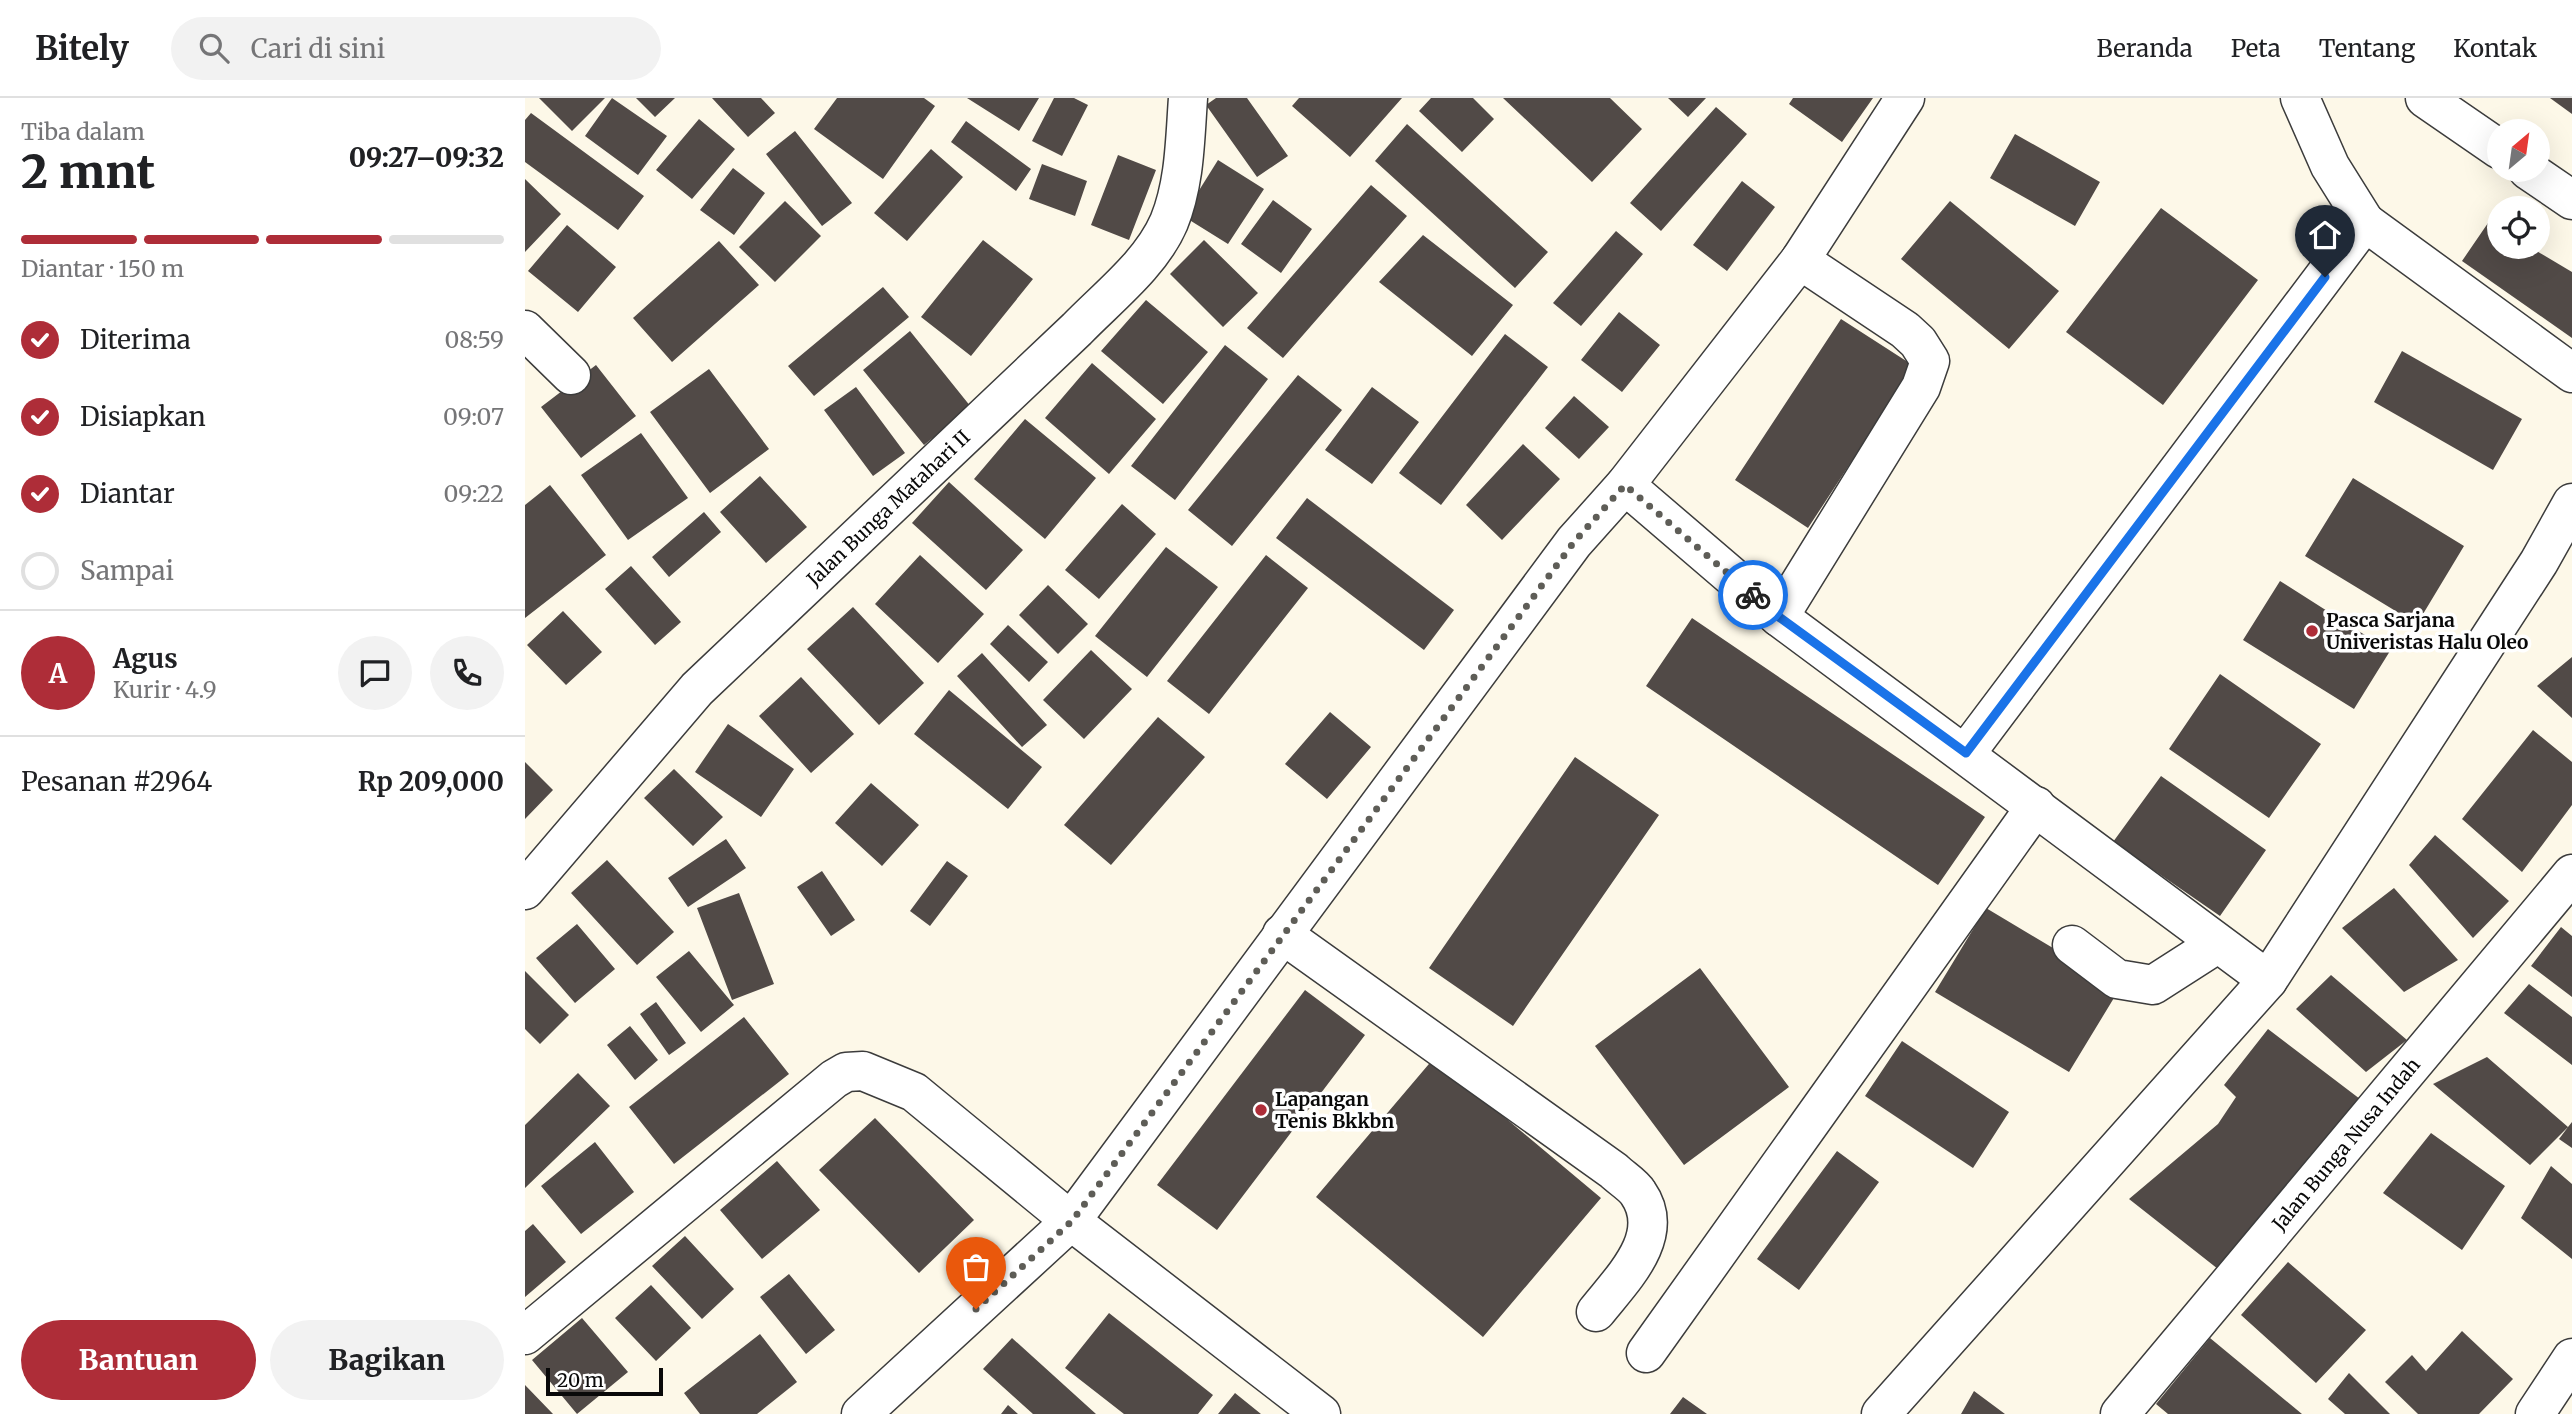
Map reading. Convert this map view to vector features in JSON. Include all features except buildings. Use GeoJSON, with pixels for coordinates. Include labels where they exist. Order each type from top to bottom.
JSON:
{"type":"FeatureCollection","features":[{"type":"Feature","properties":{"kind":"street","name":"Jalan Bunga Matahari II"},"geometry":{"type":"LineString","coordinates":[[525,890],[697,689],[1077,329],[1137,268],[1163,233],[1179,191],[1188,98]]}},
{"type":"Feature","properties":{"kind":"street"},"geometry":{"type":"LineString","coordinates":[[861,1414],[1072,1221],[1574,542],[1625,485],[1800,260],[1905,98]]}},
{"type":"Feature","properties":{"kind":"street"},"geometry":{"type":"LineString","coordinates":[[2300,98],[2330,166],[2365,222],[2572,373]]}},
{"type":"Feature","properties":{"kind":"street"},"geometry":{"type":"LineString","coordinates":[[2425,98],[2487,141]]}},
{"type":"Feature","properties":{"kind":"street"},"geometry":{"type":"LineString","coordinates":[[2546,182],[2572,200]]}},
{"type":"Feature","properties":{"kind":"street"},"geometry":{"type":"LineString","coordinates":[[1966,753],[2365,222]]}},
{"type":"Feature","properties":{"kind":"street"},"geometry":{"type":"LineString","coordinates":[[1779,617],[1921,387],[1930,361],[1918,342],[1905,330],[1800,260]]}},
{"type":"Feature","properties":{"kind":"street"},"geometry":{"type":"LineString","coordinates":[[525,330],[571,375]]}},
{"type":"Feature","properties":{"kind":"street"},"geometry":{"type":"LineString","coordinates":[[1625,485],[1779,617],[1966,753],[2268,980]]}},
{"type":"Feature","properties":{"kind":"street"},"geometry":{"type":"LineString","coordinates":[[1881,1414],[2268,980],[2532,573],[2572,503]]}},
{"type":"Feature","properties":{"kind":"street"},"geometry":{"type":"LineString","coordinates":[[1646,1353],[2036,806]]}},
{"type":"Feature","properties":{"kind":"street","name":"Jalan Bunga Nusa Indah"},"geometry":{"type":"LineString","coordinates":[[2120,1414],[2572,874]]}},
{"type":"Feature","properties":{"kind":"street"},"geometry":{"type":"LineString","coordinates":[[1282,934],[1603,1163],[1638,1193],[1647,1215],[1647,1234],[1639,1256],[1596,1312]]}},
{"type":"Feature","properties":{"kind":"street"},"geometry":{"type":"LineString","coordinates":[[2072,945],[2117,979],[2153,985],[2217,944]]}},
{"type":"Feature","properties":{"kind":"street"},"geometry":{"type":"LineString","coordinates":[[525,1335],[834,1079],[846,1072],[863,1071],[915,1092],[1072,1221],[1321,1414]]}},
{"type":"Feature","properties":{"kind":"street"},"geometry":{"type":"LineString","coordinates":[[2552,1405],[2572,1358]]}},
{"type":"Feature","properties":{"kind":"way so far"},"geometry":{"type":"LineString","coordinates":[[976,1309],[1072,1221],[1574,542],[1625,485],[1753,595]]}},
{"type":"Feature","properties":{"kind":"place","name":"Pasca Sarjana Univeristas Halu Oleo"},"geometry":{"type":"Point","coordinates":[2312,631]}},
{"type":"Feature","properties":{"kind":"place","name":"Lapangan Tenis Bkkbn"},"geometry":{"type":"Point","coordinates":[1261,1110]}},
{"type":"Feature","properties":{"kind":"route"},"geometry":{"type":"LineString","coordinates":[[1753,595],[1779,617],[1966,753],[2325,277]]}}]}
